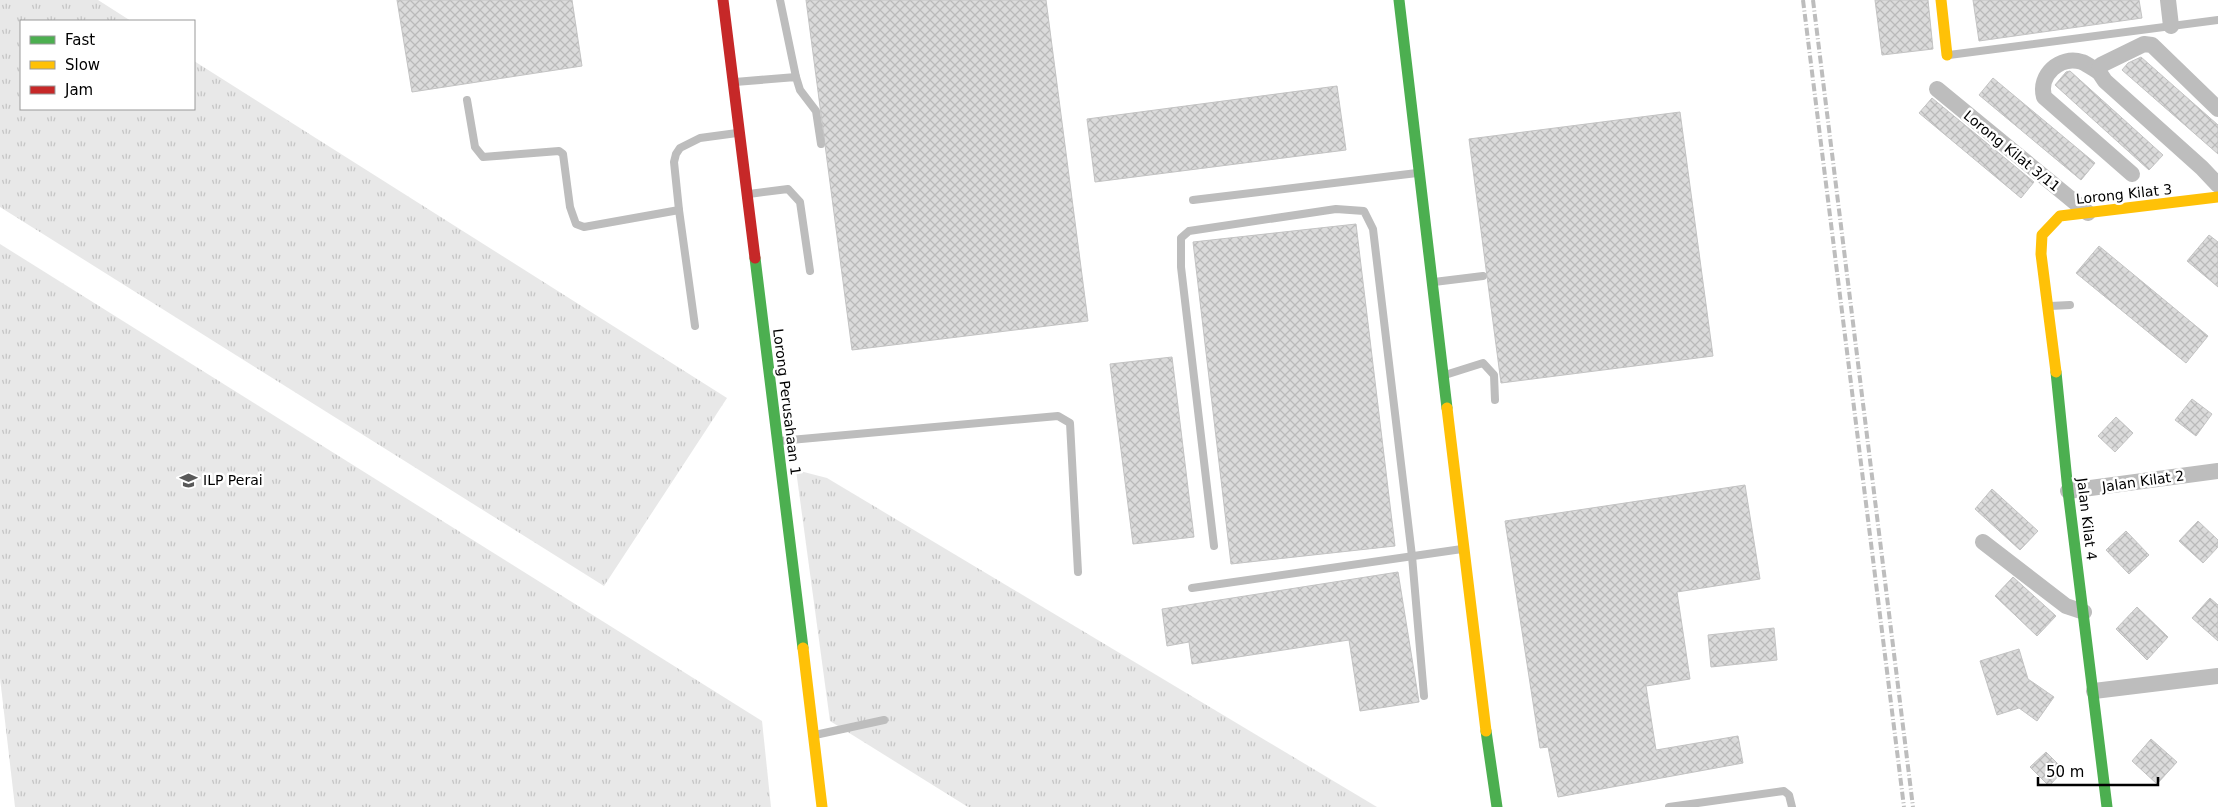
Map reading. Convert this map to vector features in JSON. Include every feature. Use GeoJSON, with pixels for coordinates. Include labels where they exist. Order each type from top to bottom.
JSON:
{"type":"FeatureCollection","features":[{"type":"Feature","properties":{"kind":"street","name":"Lorong Perusahaan 1"},"geometry":{"type":"LineString","coordinates":[[723,0],[822,807]]}},
{"type":"Feature","properties":{"kind":"street"},"geometry":{"type":"LineString","coordinates":[[1399,0],[1492,783],[1497,807]]}},
{"type":"Feature","properties":{"kind":"street"},"geometry":{"type":"LineString","coordinates":[[1941,0],[1947,55]]}},
{"type":"Feature","properties":{"kind":"street"},"geometry":{"type":"LineString","coordinates":[[2168,0],[2171,26]]}},
{"type":"Feature","properties":{"kind":"street"},"geometry":{"type":"LineString","coordinates":[[2099,72],[2100,64],[2144,44],[2152,46],[2218,109]]}},
{"type":"Feature","properties":{"kind":"street"},"geometry":{"type":"LineString","coordinates":[[2132,174],[2044,97],[2041,88],[2046,74],[2058,65],[2081,62],[2099,72],[2105,81],[2202,168],[2218,185]]}},
{"type":"Feature","properties":{"kind":"street","name":"Lorong Kilat 3/11"},"geometry":{"type":"LineString","coordinates":[[1937,89],[2088,213]]}},
{"type":"Feature","properties":{"kind":"street","name":"Lorong Kilat 3"},"geometry":{"type":"LineString","coordinates":[[2042,235],[2060,216],[2218,197]]}},
{"type":"Feature","properties":{"kind":"street","name":"Jalan Kilat 4"},"geometry":{"type":"LineString","coordinates":[[2042,235],[2041,254],[2107,807]]}},
{"type":"Feature","properties":{"kind":"street","name":"Jalan Kilat 2"},"geometry":{"type":"LineString","coordinates":[[2068,491],[2218,471]]}},
{"type":"Feature","properties":{"kind":"street"},"geometry":{"type":"LineString","coordinates":[[1983,542],[2066,606],[2084,612]]}},
{"type":"Feature","properties":{"kind":"street"},"geometry":{"type":"LineString","coordinates":[[2094,691],[2218,676]]}},
{"type":"Feature","properties":{"kind":"lane"},"geometry":{"type":"LineString","coordinates":[[780,0],[796,77],[800,90],[816,111],[821,144]]}},
{"type":"Feature","properties":{"kind":"lane"},"geometry":{"type":"LineString","coordinates":[[1947,55],[2218,20]]}},
{"type":"Feature","properties":{"kind":"lane"},"geometry":{"type":"LineString","coordinates":[[733,82],[796,77]]}},
{"type":"Feature","properties":{"kind":"lane"},"geometry":{"type":"LineString","coordinates":[[467,100],[474,147],[483,157],[558,151],[563,154],[570,208],[576,224],[584,227],[679,210]]}},
{"type":"Feature","properties":{"kind":"lane"},"geometry":{"type":"LineString","coordinates":[[695,326],[674,162],[680,148],[700,138],[739,133]]}},
{"type":"Feature","properties":{"kind":"lane"},"geometry":{"type":"LineString","coordinates":[[1192,200],[1419,173]]}},
{"type":"Feature","properties":{"kind":"lane"},"geometry":{"type":"LineString","coordinates":[[747,194],[788,188],[800,202],[810,272]]}},
{"type":"Feature","properties":{"kind":"lane"},"geometry":{"type":"LineString","coordinates":[[1214,546],[1181,266],[1181,238],[1189,231],[1336,209],[1364,211],[1373,229],[1412,556],[1424,696]]}},
{"type":"Feature","properties":{"kind":"lane"},"geometry":{"type":"LineString","coordinates":[[1432,282],[1483,276]]}},
{"type":"Feature","properties":{"kind":"lane"},"geometry":{"type":"LineString","coordinates":[[2048,306],[2070,305]]}},
{"type":"Feature","properties":{"kind":"lane"},"geometry":{"type":"LineString","coordinates":[[1444,375],[1483,364],[1494,375],[1496,400]]}},
{"type":"Feature","properties":{"kind":"lane"},"geometry":{"type":"LineString","coordinates":[[777,442],[1058,416],[1070,424],[1078,572]]}},
{"type":"Feature","properties":{"kind":"lane"},"geometry":{"type":"LineString","coordinates":[[1192,588],[1464,548]]}},
{"type":"Feature","properties":{"kind":"lane"},"geometry":{"type":"LineString","coordinates":[[813,736],[884,720]]}},
{"type":"Feature","properties":{"kind":"lane"},"geometry":{"type":"LineString","coordinates":[[1669,807],[1784,791],[1789,795],[1792,807]]}},
{"type":"Feature","properties":{"kind":"green space"},"geometry":{"type":"Polygon","coordinates":[[[0,0],[98,0],[129,20],[20,20],[20,110],[195,110],[195,62],[727,398],[604,586],[0,207],[0,0]]]}},
{"type":"Feature","properties":{"kind":"green space","name":"ILP Perai"},"geometry":{"type":"Polygon","coordinates":[[[0,244],[762,721],[771,807],[15,807],[0,678],[0,244]]]}},
{"type":"Feature","properties":{"kind":"green space"},"geometry":{"type":"Polygon","coordinates":[[[796,470],[827,478],[1377,807],[968,807],[830,721],[796,470]]]}},
{"type":"Feature","properties":{"kind":"building"},"geometry":{"type":"Polygon","coordinates":[[[397,0],[572,0],[582,66],[412,92],[397,0]]]}},
{"type":"Feature","properties":{"kind":"building"},"geometry":{"type":"Polygon","coordinates":[[[806,0],[1046,0],[1088,321],[852,350],[806,0]]]}},
{"type":"Feature","properties":{"kind":"building"},"geometry":{"type":"Polygon","coordinates":[[[1875,0],[1928,0],[1933,49],[1882,55],[1875,0]]]}},
{"type":"Feature","properties":{"kind":"building"},"geometry":{"type":"Polygon","coordinates":[[[1973,0],[2139,0],[2142,18],[1979,41],[1973,0]]]}},
{"type":"Feature","properties":{"kind":"building"},"geometry":{"type":"Polygon","coordinates":[[[2141,57],[2218,125],[2218,154],[2122,70],[2128,63],[2141,57]]]}},
{"type":"Feature","properties":{"kind":"building"},"geometry":{"type":"Polygon","coordinates":[[[2070,71],[2163,155],[2149,170],[2055,85],[2066,72],[2070,71]]]}},
{"type":"Feature","properties":{"kind":"building"},"geometry":{"type":"Polygon","coordinates":[[[1993,78],[2095,163],[2081,180],[1979,95],[1993,78]]]}},
{"type":"Feature","properties":{"kind":"building"},"geometry":{"type":"Polygon","coordinates":[[[1337,86],[1346,150],[1095,182],[1087,119],[1337,86]]]}},
{"type":"Feature","properties":{"kind":"building"},"geometry":{"type":"Polygon","coordinates":[[[1932,98],[2034,182],[2021,198],[1919,113],[1932,98]]]}},
{"type":"Feature","properties":{"kind":"building"},"geometry":{"type":"Polygon","coordinates":[[[1680,112],[1713,356],[1501,383],[1469,139],[1680,112]]]}},
{"type":"Feature","properties":{"kind":"building"},"geometry":{"type":"Polygon","coordinates":[[[1356,224],[1395,546],[1231,564],[1193,242],[1356,224]]]}},
{"type":"Feature","properties":{"kind":"building"},"geometry":{"type":"Polygon","coordinates":[[[2209,235],[2218,242],[2218,287],[2187,261],[2209,235]]]}},
{"type":"Feature","properties":{"kind":"building"},"geometry":{"type":"Polygon","coordinates":[[[2099,246],[2208,336],[2186,363],[2076,273],[2099,246]]]}},
{"type":"Feature","properties":{"kind":"building"},"geometry":{"type":"Polygon","coordinates":[[[1172,357],[1194,537],[1133,544],[1110,364],[1172,357]]]}},
{"type":"Feature","properties":{"kind":"building"},"geometry":{"type":"Polygon","coordinates":[[[2192,399],[2212,414],[2196,436],[2175,420],[2192,399]]]}},
{"type":"Feature","properties":{"kind":"building"},"geometry":{"type":"Polygon","coordinates":[[[2116,417],[2133,433],[2115,452],[2098,436],[2116,417]]]}},
{"type":"Feature","properties":{"kind":"building"},"geometry":{"type":"Polygon","coordinates":[[[1745,485],[1760,579],[1677,592],[1690,679],[1646,686],[1656,750],[1738,736],[1743,763],[1558,797],[1548,747],[1540,748],[1505,521],[1745,485]]]}},
{"type":"Feature","properties":{"kind":"building"},"geometry":{"type":"Polygon","coordinates":[[[1992,489],[2038,531],[2020,550],[1975,509],[1992,489]]]}},
{"type":"Feature","properties":{"kind":"building"},"geometry":{"type":"Polygon","coordinates":[[[2198,521],[2218,540],[2218,547],[2203,563],[2179,541],[2198,521]]]}},
{"type":"Feature","properties":{"kind":"building"},"geometry":{"type":"Polygon","coordinates":[[[2126,531],[2149,555],[2129,574],[2106,550],[2126,531]]]}},
{"type":"Feature","properties":{"kind":"building"},"geometry":{"type":"Polygon","coordinates":[[[1398,572],[1419,702],[1360,711],[1349,640],[1192,664],[1189,642],[1167,646],[1162,609],[1398,572]]]}},
{"type":"Feature","properties":{"kind":"building"},"geometry":{"type":"Polygon","coordinates":[[[2013,577],[2056,616],[2037,636],[1995,596],[2013,577]]]}},
{"type":"Feature","properties":{"kind":"building"},"geometry":{"type":"Polygon","coordinates":[[[2210,598],[2218,605],[2218,641],[2192,618],[2210,598]]]}},
{"type":"Feature","properties":{"kind":"building"},"geometry":{"type":"Polygon","coordinates":[[[2137,607],[2168,637],[2147,660],[2116,629],[2137,607]]]}},
{"type":"Feature","properties":{"kind":"building"},"geometry":{"type":"Polygon","coordinates":[[[1774,628],[1777,660],[1711,667],[1708,635],[1774,628]]]}},
{"type":"Feature","properties":{"kind":"building"},"geometry":{"type":"Polygon","coordinates":[[[2019,649],[2028,679],[2054,697],[2037,721],[2019,708],[1997,715],[1980,661],[2019,649]]]}},
{"type":"Feature","properties":{"kind":"building"},"geometry":{"type":"Polygon","coordinates":[[[2151,739],[2177,762],[2157,784],[2132,761],[2151,739]]]}},
{"type":"Feature","properties":{"kind":"building"},"geometry":{"type":"Polygon","coordinates":[[[2046,752],[2064,770],[2049,786],[2030,767],[2046,752]]]}},
{"type":"Feature","properties":{"kind":"railway"},"geometry":{"type":"LineString","coordinates":[[1803,0],[1904,807]]}},
{"type":"Feature","properties":{"kind":"railway"},"geometry":{"type":"LineString","coordinates":[[1813,0],[1913,807]]}},
{"type":"Feature","properties":{"kind":"traffic: fast"},"geometry":{"type":"LineString","coordinates":[[1399,0],[1447,408]]}},
{"type":"Feature","properties":{"kind":"traffic: fast"},"geometry":{"type":"LineString","coordinates":[[755,258],[803,648]]}},
{"type":"Feature","properties":{"kind":"traffic: fast"},"geometry":{"type":"LineString","coordinates":[[2056,372],[2068,491],[2107,807]]}},
{"type":"Feature","properties":{"kind":"traffic: fast"},"geometry":{"type":"LineString","coordinates":[[1486,731],[1497,807]]}},
{"type":"Feature","properties":{"kind":"traffic: slow"},"geometry":{"type":"LineString","coordinates":[[1941,0],[1947,55]]}},
{"type":"Feature","properties":{"kind":"traffic: slow"},"geometry":{"type":"LineString","coordinates":[[2056,372],[2041,254],[2042,235],[2060,216],[2218,197]]}},
{"type":"Feature","properties":{"kind":"traffic: slow"},"geometry":{"type":"LineString","coordinates":[[1447,408],[1486,731]]}},
{"type":"Feature","properties":{"kind":"traffic: slow"},"geometry":{"type":"LineString","coordinates":[[803,648],[822,807]]}},
{"type":"Feature","properties":{"kind":"traffic: jam"},"geometry":{"type":"LineString","coordinates":[[723,0],[755,258]]}},
{"type":"Feature","properties":{"kind":"place","name":"ILP Perai"},"geometry":{"type":"Point","coordinates":[189,480]}}]}
